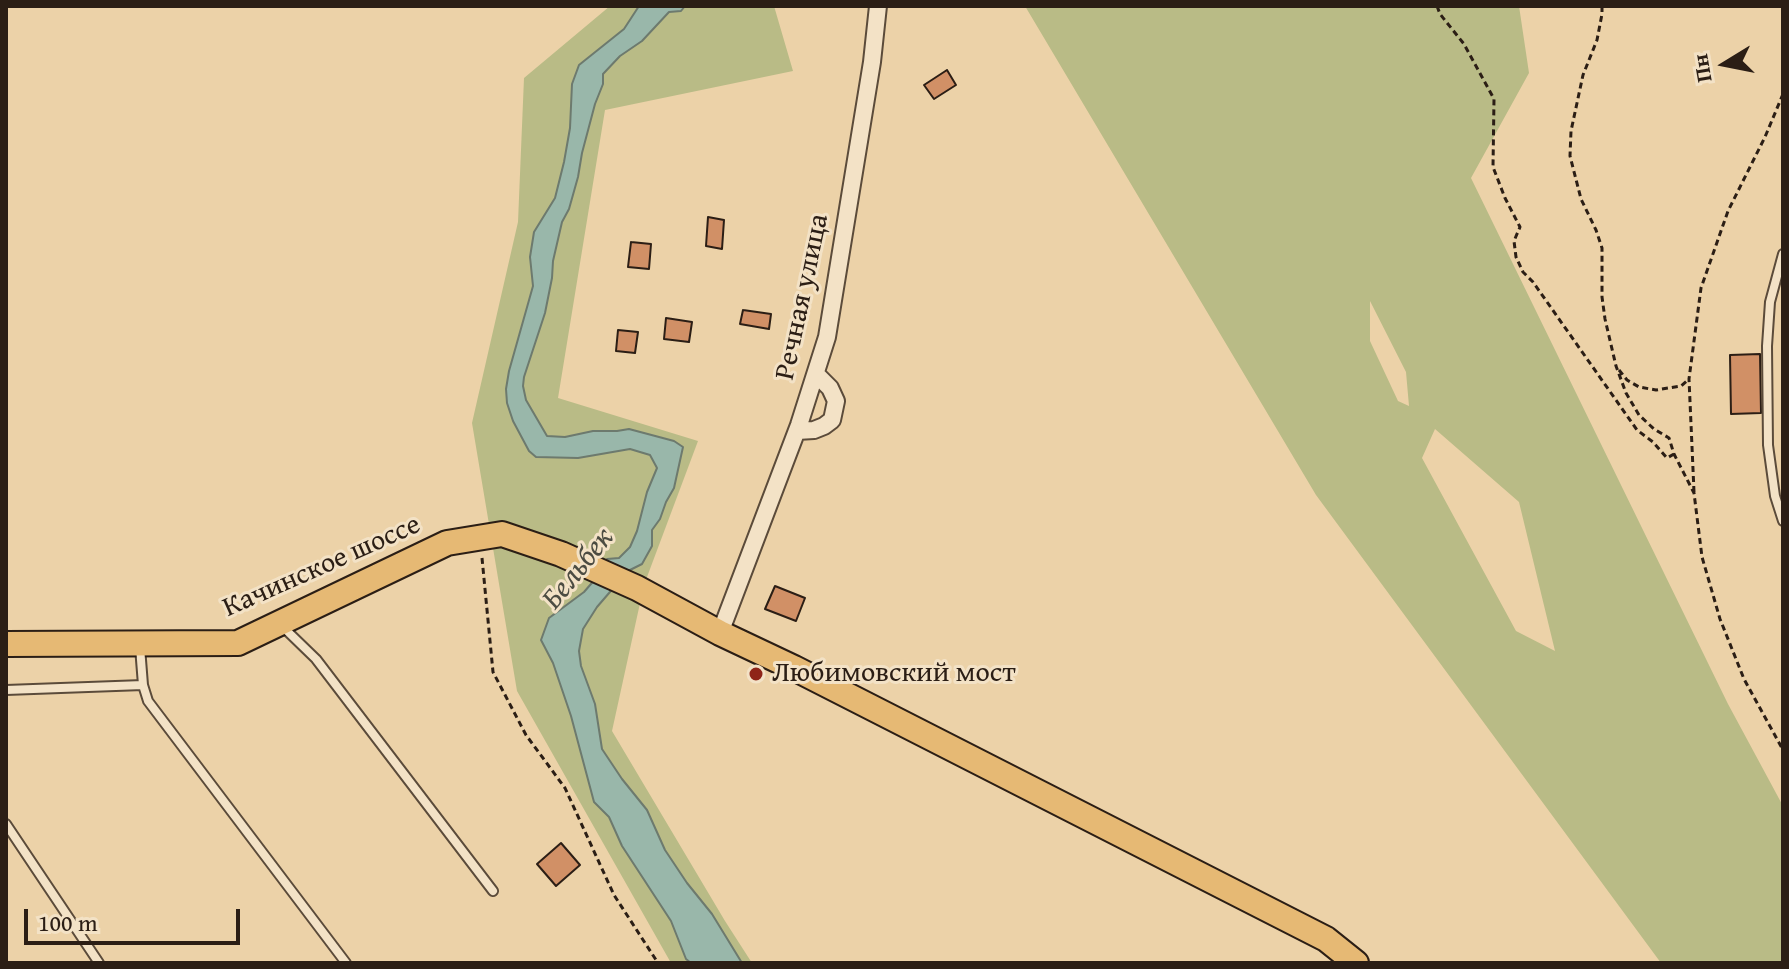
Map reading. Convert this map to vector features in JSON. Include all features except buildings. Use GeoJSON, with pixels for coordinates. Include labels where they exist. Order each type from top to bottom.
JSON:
{"type":"FeatureCollection","features":[{"type":"Feature","properties":{"kind":"main road","name":"Качинское шоссе"},"geometry":{"type":"LineString","coordinates":[[6,644],[238,643],[447,543],[502,534],[561,554],[637,588],[720,633],[1326,939],[1356,963]]}},
{"type":"Feature","properties":{"kind":"street","name":"Речная улица"},"geometry":{"type":"LineString","coordinates":[[720,633],[797,431],[830,322],[872,62],[878,6]]}},
{"type":"Feature","properties":{"kind":"street"},"geometry":{"type":"LineString","coordinates":[[797,431],[814,430],[832,420],[836,401],[830,388],[816,374]]}},
{"type":"Feature","properties":{"kind":"lane"},"geometry":{"type":"LineString","coordinates":[[1783,254],[1770,302],[1767,346],[1768,445],[1775,496],[1783,521]]}},
{"type":"Feature","properties":{"kind":"lane"},"geometry":{"type":"LineString","coordinates":[[279,624],[316,659],[493,891]]}},
{"type":"Feature","properties":{"kind":"lane"},"geometry":{"type":"LineString","coordinates":[[140,643],[143,685],[158,717],[346,963]]}},
{"type":"Feature","properties":{"kind":"lane"},"geometry":{"type":"LineString","coordinates":[[6,690],[143,685]]}},
{"type":"Feature","properties":{"kind":"lane"},"geometry":{"type":"LineString","coordinates":[[6,824],[99,963]]}},
{"type":"Feature","properties":{"kind":"path"},"geometry":{"type":"LineString","coordinates":[[1437,6],[1464,44],[1494,99],[1493,167],[1520,227],[1514,241],[1516,257],[1523,272],[1637,430],[1667,458],[1674,454]]}},
{"type":"Feature","properties":{"kind":"path"},"geometry":{"type":"LineString","coordinates":[[1602,6],[1597,40],[1583,75],[1571,131],[1570,156],[1581,199],[1596,230],[1604,257],[1602,297],[1616,366],[1626,393],[1639,415],[1669,438],[1694,493]]}},
{"type":"Feature","properties":{"kind":"path"},"geometry":{"type":"LineString","coordinates":[[1783,94],[1728,211],[1701,288],[1689,379],[1694,493],[1702,557],[1720,619],[1744,679],[1783,750]]}},
{"type":"Feature","properties":{"kind":"path"},"geometry":{"type":"LineString","coordinates":[[1616,366],[1627,380],[1639,387],[1656,390],[1681,386],[1689,379]]}},
{"type":"Feature","properties":{"kind":"path"},"geometry":{"type":"LineString","coordinates":[[479,538],[493,672],[526,735],[565,788],[614,895],[658,963]]}},
{"type":"Feature","properties":{"kind":"green space"},"geometry":{"type":"Polygon","coordinates":[[[610,6],[774,6],[793,71],[605,110],[558,398],[698,441],[644,585],[612,731],[752,963],[671,963],[517,691],[472,423],[518,222],[524,78],[610,6]]]}},
{"type":"Feature","properties":{"kind":"green space"},"geometry":{"type":"Polygon","coordinates":[[[1025,6],[1519,6],[1529,73],[1471,178],[1728,704],[1783,806],[1783,963],[1661,963],[1316,495],[1025,6]],[[1370,301],[1370,341],[1398,401],[1409,406],[1406,372],[1370,301]],[[1435,429],[1422,458],[1516,631],[1555,651],[1519,502],[1435,429]]]}},
{"type":"Feature","properties":{"kind":"shaded area","name":"Бельбек"},"geometry":{"type":"Polygon","coordinates":[[[639,6],[685,6],[681,11],[669,12],[642,41],[620,56],[603,74],[578,177],[562,222],[545,313],[523,386],[526,400],[547,436],[565,437],[593,431],[629,429],[674,441],[683,447],[674,488],[652,530],[652,546],[642,564],[628,571],[597,607],[583,629],[579,651],[581,666],[595,704],[602,749],[647,810],[665,850],[712,914],[742,963],[691,963],[686,959],[671,921],[622,846],[609,817],[594,802],[571,716],[553,663],[541,640],[549,618],[584,592],[607,559],[619,558],[630,547],[657,468],[650,455],[630,449],[578,458],[536,457],[529,451],[507,403],[509,371],[533,286],[530,257],[534,232],[555,198],[564,162],[570,128],[572,84],[579,65],[624,29],[639,6]]]}},
{"type":"Feature","properties":{"kind":"place","name":"Любимовский мост"},"geometry":{"type":"Point","coordinates":[756,674]}}]}
